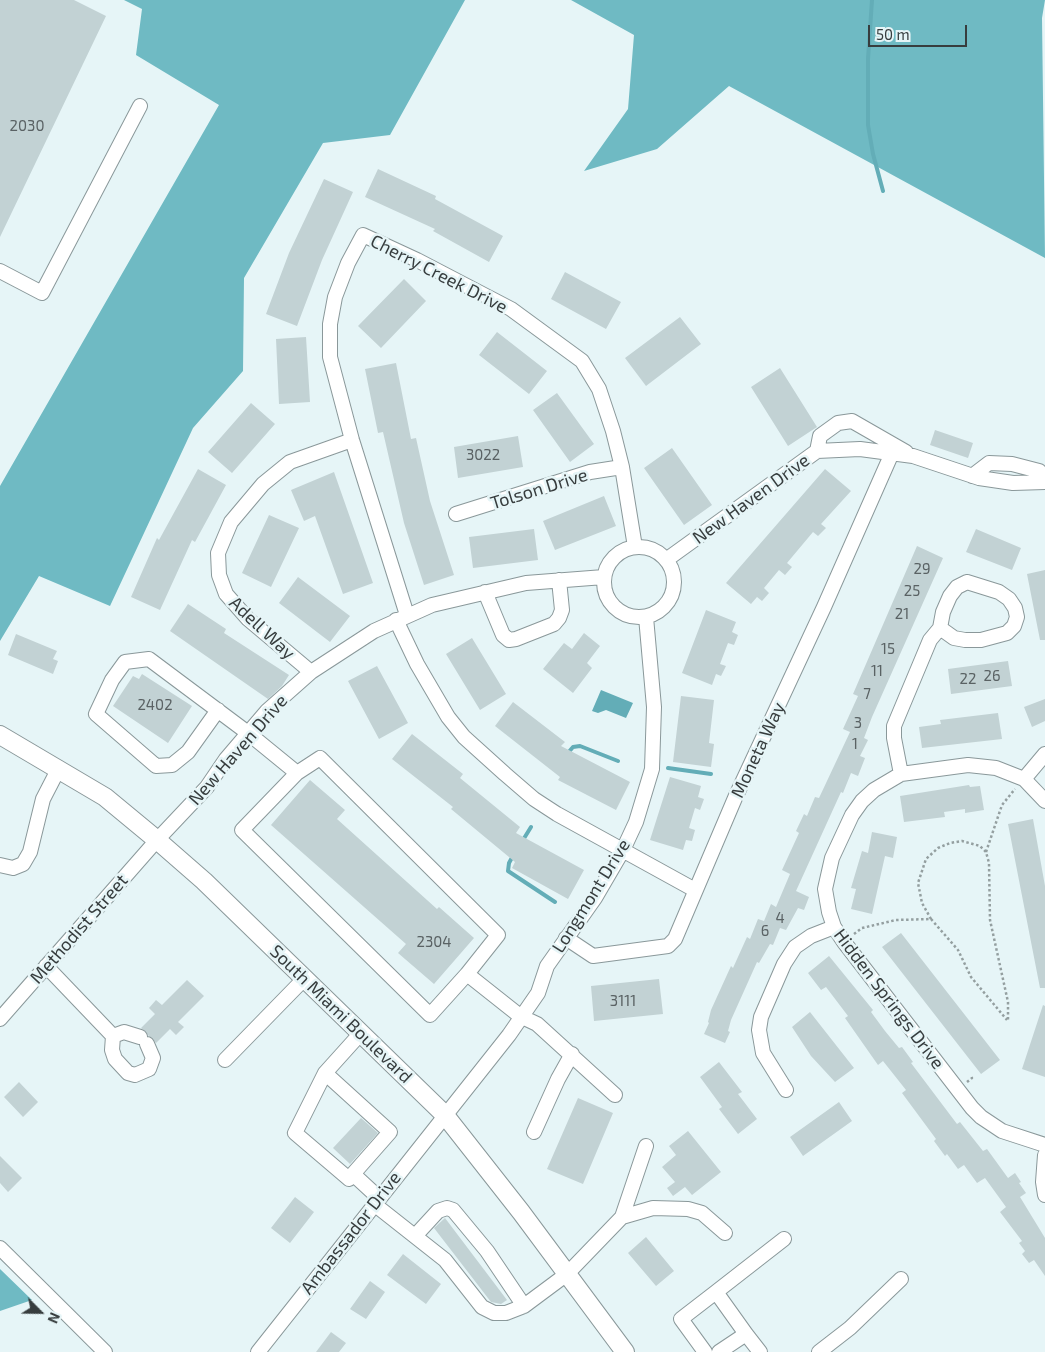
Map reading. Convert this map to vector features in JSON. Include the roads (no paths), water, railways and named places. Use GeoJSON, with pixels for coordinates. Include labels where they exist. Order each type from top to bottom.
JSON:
{"type":"FeatureCollection","features":[{"type":"Feature","properties":{"kind":"main road","name":"South Miami Boulevard"},"geometry":{"type":"LineString","coordinates":[[0,735],[59,768],[105,797],[204,880],[444,1114],[625,1352]]}},
{"type":"Feature","properties":{"kind":"street"},"geometry":{"type":"LineString","coordinates":[[2,272],[42,293],[140,106]]}},
{"type":"Feature","properties":{"kind":"street","name":"Cherry Creek Drive"},"geometry":{"type":"LineString","coordinates":[[635,547],[622,467],[613,431],[599,389],[582,362],[511,309],[417,260],[363,235],[344,272],[335,297],[330,324],[330,358],[402,617],[433,694],[464,737],[534,799],[695,890]]}},
{"type":"Feature","properties":{"kind":"street"},"geometry":{"type":"LineString","coordinates":[[817,451],[820,436],[838,423],[852,421],[913,456]]}},
{"type":"Feature","properties":{"kind":"street","name":"Adell Way"},"geometry":{"type":"LineString","coordinates":[[311,672],[248,619],[226,594],[219,575],[218,553],[231,522],[263,484],[290,462],[352,440]]}},
{"type":"Feature","properties":{"kind":"street","name":"New Haven Drive"},"geometry":{"type":"LineString","coordinates":[[666,560],[817,451],[860,449],[892,453],[913,456],[972,476],[1013,483],[1045,482]]}},
{"type":"Feature","properties":{"kind":"street","name":"Moneta Way"},"geometry":{"type":"LineString","coordinates":[[566,938],[593,956],[668,946],[675,939],[695,890],[892,453]]}},
{"type":"Feature","properties":{"kind":"street"},"geometry":{"type":"LineString","coordinates":[[972,476],[989,463],[1012,464],[1039,471],[1045,476]]}},
{"type":"Feature","properties":{"kind":"street","name":"Tolson Drive"},"geometry":{"type":"LineString","coordinates":[[456,514],[590,472],[622,467]]}},
{"type":"Feature","properties":{"kind":"street"},"geometry":{"type":"LineString","coordinates":[[635,547],[658,552],[666,560],[673,576],[672,594],[658,612],[635,617],[615,608],[606,594],[604,578],[608,566],[614,557],[624,550],[635,547]]}},
{"type":"Feature","properties":{"kind":"street","name":"New Haven Drive"},"geometry":{"type":"LineString","coordinates":[[157,840],[207,787],[226,759],[267,711],[311,672],[343,649],[402,617],[432,605],[526,583],[604,578]]}},
{"type":"Feature","properties":{"kind":"street"},"geometry":{"type":"LineString","coordinates":[[485,592],[503,635],[509,640],[516,639],[554,624],[559,618],[562,610],[559,580]]}},
{"type":"Feature","properties":{"kind":"street"},"geometry":{"type":"LineString","coordinates":[[901,774],[894,743],[894,726],[930,640],[940,628],[943,612],[950,596],[958,587],[967,582],[999,592],[1009,599],[1016,608],[1017,617],[1014,626],[998,637],[965,640],[954,638],[940,628]]}},
{"type":"Feature","properties":{"kind":"street","name":"Longmont Drive"},"geometry":{"type":"LineString","coordinates":[[444,1114],[508,1035],[538,993],[547,966],[595,898],[623,850],[636,822],[652,769],[654,706],[646,616]]}},
{"type":"Feature","properties":{"kind":"street"},"geometry":{"type":"LineString","coordinates":[[218,710],[188,752],[172,765],[156,766],[96,714],[112,680],[125,662],[148,659],[218,710],[297,773]]}},
{"type":"Feature","properties":{"kind":"street"},"geometry":{"type":"LineString","coordinates":[[1021,782],[1045,754]]}},
{"type":"Feature","properties":{"kind":"street"},"geometry":{"type":"LineString","coordinates":[[320,758],[498,935],[467,974],[430,1015],[242,830],[297,773],[320,758]]}},
{"type":"Feature","properties":{"kind":"street","name":"Hidden Springs Drive"},"geometry":{"type":"LineString","coordinates":[[1045,801],[1021,782],[996,768],[968,765],[901,774],[887,781],[862,801],[845,829],[832,858],[826,889],[828,912],[834,928],[972,1108],[986,1121],[1002,1131],[1045,1145]]}},
{"type":"Feature","properties":{"kind":"street"},"geometry":{"type":"LineString","coordinates":[[0,865],[14,868],[23,864],[30,852],[44,799],[59,768]]}},
{"type":"Feature","properties":{"kind":"street","name":"Methodist Street"},"geometry":{"type":"LineString","coordinates":[[0,1019],[157,840]]}},
{"type":"Feature","properties":{"kind":"street"},"geometry":{"type":"LineString","coordinates":[[786,1090],[763,1053],[759,1036],[761,1017],[784,964],[796,947],[811,936],[834,928]]}},
{"type":"Feature","properties":{"kind":"street"},"geometry":{"type":"LineString","coordinates":[[46,966],[113,1036],[112,1050],[115,1059],[128,1073],[135,1075],[143,1073],[152,1064],[153,1052],[144,1041],[124,1032],[113,1036]]}},
{"type":"Feature","properties":{"kind":"street"},"geometry":{"type":"LineString","coordinates":[[467,974],[520,1016],[537,1024],[615,1094]]}},
{"type":"Feature","properties":{"kind":"street"},"geometry":{"type":"LineString","coordinates":[[225,1060],[305,978]]}},
{"type":"Feature","properties":{"kind":"street"},"geometry":{"type":"LineString","coordinates":[[325,1072],[390,1132],[349,1179],[295,1133],[325,1072],[361,1033]]}},
{"type":"Feature","properties":{"kind":"street"},"geometry":{"type":"LineString","coordinates":[[534,1132],[558,1079],[572,1054]]}},
{"type":"Feature","properties":{"kind":"street","name":"Ambassador Drive"},"geometry":{"type":"LineString","coordinates":[[258,1352],[444,1114]]}},
{"type":"Feature","properties":{"kind":"street"},"geometry":{"type":"LineString","coordinates":[[353,1174],[376,1201],[445,1260],[482,1307],[494,1313],[506,1313],[524,1306],[567,1274],[622,1217],[646,1146]]}},
{"type":"Feature","properties":{"kind":"street"},"geometry":{"type":"LineString","coordinates":[[1045,1155],[1043,1182],[1045,1195]]}},
{"type":"Feature","properties":{"kind":"street"},"geometry":{"type":"LineString","coordinates":[[415,1236],[438,1212],[447,1208],[453,1210],[487,1251],[524,1306]]}},
{"type":"Feature","properties":{"kind":"street"},"geometry":{"type":"LineString","coordinates":[[622,1217],[654,1208],[688,1209],[702,1213],[725,1232]]}},
{"type":"Feature","properties":{"kind":"street"},"geometry":{"type":"LineString","coordinates":[[705,1352],[681,1319],[784,1239]]}},
{"type":"Feature","properties":{"kind":"street"},"geometry":{"type":"LineString","coordinates":[[0,1248],[105,1352]]}},
{"type":"Feature","properties":{"kind":"street"},"geometry":{"type":"LineString","coordinates":[[820,1352],[850,1328],[900,1279]]}},
{"type":"Feature","properties":{"kind":"street"},"geometry":{"type":"LineString","coordinates":[[716,1292],[760,1352]]}},
{"type":"Feature","properties":{"kind":"street"},"geometry":{"type":"LineString","coordinates":[[719,1352],[746,1334]]}},
{"type":"Feature","properties":{"kind":"waterway"},"geometry":{"type":"LineString","coordinates":[[872,0],[868,59],[868,125],[873,154],[883,191]]}},
{"type":"Feature","properties":{"kind":"waterway"},"geometry":{"type":"LineString","coordinates":[[567,754],[573,747],[580,746],[618,761]]}},
{"type":"Feature","properties":{"kind":"waterway"},"geometry":{"type":"LineString","coordinates":[[668,768],[711,774]]}},
{"type":"Feature","properties":{"kind":"waterway"},"geometry":{"type":"LineString","coordinates":[[523,840],[531,827]]}},
{"type":"Feature","properties":{"kind":"waterway"},"geometry":{"type":"LineString","coordinates":[[514,854],[509,863],[508,871],[555,902]]}}]}
